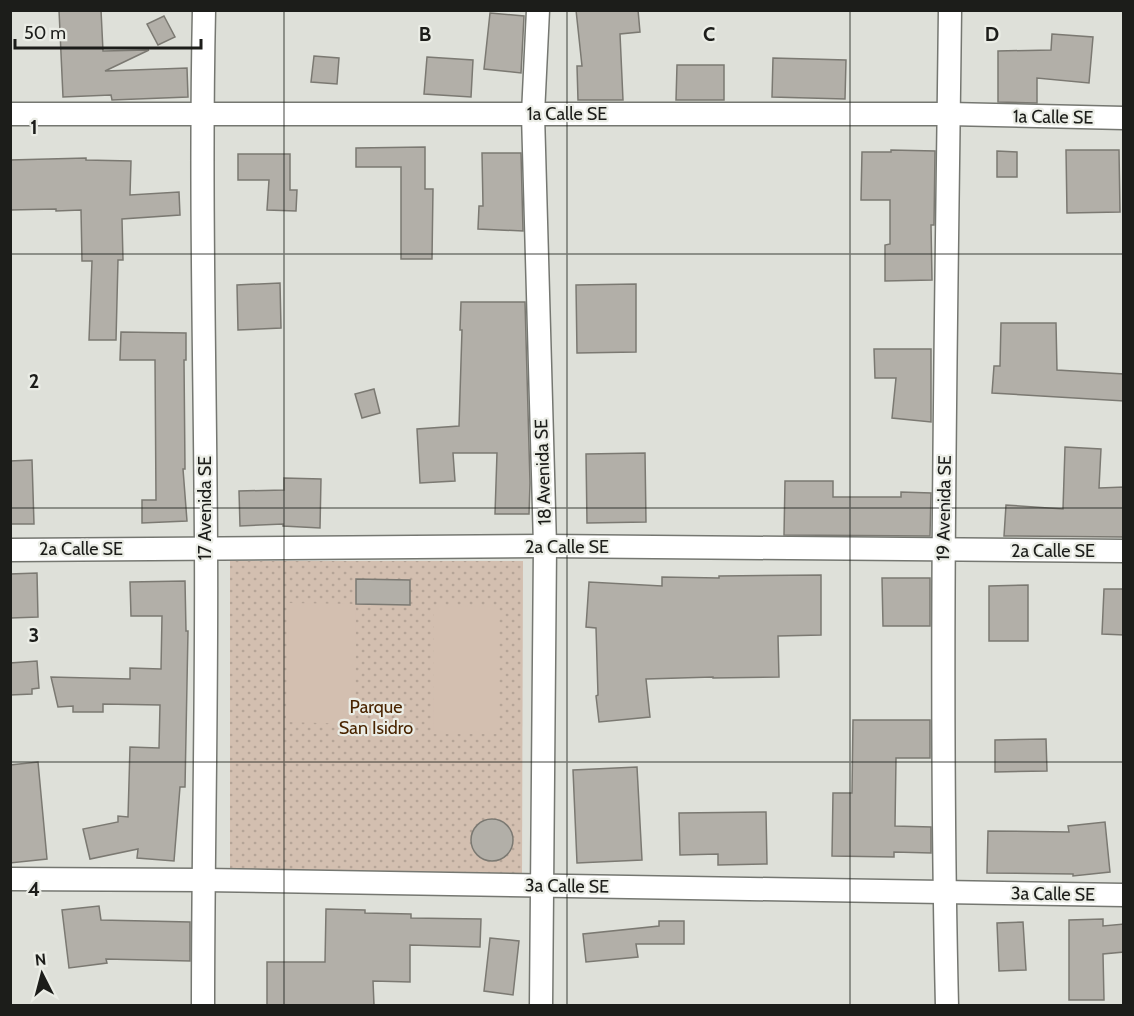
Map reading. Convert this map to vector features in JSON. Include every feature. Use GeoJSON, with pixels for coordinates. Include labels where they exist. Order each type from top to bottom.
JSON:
{"type":"FeatureCollection","features":[{"type":"Feature","properties":{"kind":"street","name":"17 Avenida SE"},"geometry":{"type":"LineString","coordinates":[[203,1005],[206,549],[202,114],[204,10]]}},
{"type":"Feature","properties":{"kind":"street","name":"18 Avenida SE"},"geometry":{"type":"LineString","coordinates":[[538,10],[533,114],[545,546],[541,1005]]}},
{"type":"Feature","properties":{"kind":"street","name":"19 Avenida SE"},"geometry":{"type":"LineString","coordinates":[[947,1005],[944,892],[943,550],[950,10]]}},
{"type":"Feature","properties":{"kind":"street","name":"1a Calle SE"},"geometry":{"type":"LineString","coordinates":[[10,114],[949,114],[1124,118]]}},
{"type":"Feature","properties":{"kind":"street","name":"2a Calle SE"},"geometry":{"type":"LineString","coordinates":[[10,550],[545,546],[1124,551]]}},
{"type":"Feature","properties":{"kind":"street","name":"3a Calle SE"},"geometry":{"type":"LineString","coordinates":[[10,879],[1124,895]]}},
{"type":"Feature","properties":{"kind":"green space","name":"Parque San Isidro"},"geometry":{"type":"Polygon","coordinates":[[[230,561],[523,561],[522,875],[230,874],[230,561]]]}},
{"type":"Feature","properties":{"kind":"green space"},"geometry":{"type":"Polygon","coordinates":[[[289,603],[356,604],[355,724],[286,722],[289,603]]]}},
{"type":"Feature","properties":{"kind":"green space"},"geometry":{"type":"Polygon","coordinates":[[[434,606],[499,607],[499,734],[433,734],[434,606]]]}},
{"type":"Feature","properties":{"kind":"building"},"geometry":{"type":"Polygon","coordinates":[[[59,10],[101,10],[103,51],[149,50],[105,71],[187,68],[188,97],[112,100],[111,95],[63,97],[59,10]]]}},
{"type":"Feature","properties":{"kind":"building"},"geometry":{"type":"Polygon","coordinates":[[[576,10],[638,10],[640,32],[620,34],[623,100],[578,100],[577,66],[582,66],[576,10]]]}},
{"type":"Feature","properties":{"kind":"building"},"geometry":{"type":"Polygon","coordinates":[[[490,13],[524,16],[521,73],[484,69],[490,13]]]}},
{"type":"Feature","properties":{"kind":"building"},"geometry":{"type":"Polygon","coordinates":[[[164,16],[175,37],[158,45],[147,24],[164,16]]]}},
{"type":"Feature","properties":{"kind":"building"},"geometry":{"type":"Polygon","coordinates":[[[1052,34],[1093,37],[1089,83],[1037,78],[1037,103],[998,102],[998,51],[1051,50],[1052,34]]]}},
{"type":"Feature","properties":{"kind":"building"},"geometry":{"type":"Polygon","coordinates":[[[314,56],[339,58],[337,84],[311,82],[314,56]]]}},
{"type":"Feature","properties":{"kind":"building"},"geometry":{"type":"Polygon","coordinates":[[[427,57],[473,60],[471,97],[424,94],[427,57]]]}},
{"type":"Feature","properties":{"kind":"building"},"geometry":{"type":"Polygon","coordinates":[[[773,58],[846,60],[845,99],[772,97],[773,58]]]}},
{"type":"Feature","properties":{"kind":"building"},"geometry":{"type":"Polygon","coordinates":[[[677,65],[724,65],[724,100],[676,100],[677,65]]]}},
{"type":"Feature","properties":{"kind":"building"},"geometry":{"type":"Polygon","coordinates":[[[425,147],[425,189],[433,189],[432,259],[401,259],[401,167],[356,167],[356,148],[425,147]]]}},
{"type":"Feature","properties":{"kind":"building"},"geometry":{"type":"Polygon","coordinates":[[[891,150],[935,151],[934,225],[931,225],[932,280],[885,281],[885,245],[890,244],[890,200],[861,200],[862,152],[891,152],[891,150]]]}},
{"type":"Feature","properties":{"kind":"building"},"geometry":{"type":"Polygon","coordinates":[[[1066,150],[1119,150],[1120,212],[1067,213],[1066,150]]]}},
{"type":"Feature","properties":{"kind":"building"},"geometry":{"type":"Polygon","coordinates":[[[997,151],[1017,152],[1017,177],[997,177],[997,151]]]}},
{"type":"Feature","properties":{"kind":"building"},"geometry":{"type":"Polygon","coordinates":[[[482,153],[521,153],[523,231],[478,229],[479,206],[483,206],[482,153]]]}},
{"type":"Feature","properties":{"kind":"building"},"geometry":{"type":"Polygon","coordinates":[[[238,154],[290,154],[290,190],[297,190],[296,211],[267,210],[269,180],[238,180],[238,154]]]}},
{"type":"Feature","properties":{"kind":"building"},"geometry":{"type":"Polygon","coordinates":[[[86,158],[86,160],[131,161],[130,195],[179,192],[180,215],[122,219],[123,260],[118,260],[116,340],[89,340],[92,261],[82,261],[81,210],[10,210],[10,160],[86,158]]]}},
{"type":"Feature","properties":{"kind":"building"},"geometry":{"type":"Polygon","coordinates":[[[280,283],[281,328],[238,330],[237,285],[280,283]]]}},
{"type":"Feature","properties":{"kind":"building"},"geometry":{"type":"Polygon","coordinates":[[[636,284],[636,352],[577,353],[576,285],[636,284]]]}},
{"type":"Feature","properties":{"kind":"building"},"geometry":{"type":"Polygon","coordinates":[[[461,302],[525,302],[529,514],[495,514],[497,453],[453,453],[455,481],[420,483],[417,429],[459,426],[461,302]]]}},
{"type":"Feature","properties":{"kind":"building"},"geometry":{"type":"Polygon","coordinates":[[[1001,323],[1056,323],[1057,370],[1124,374],[1124,401],[992,393],[994,366],[1000,366],[1001,323]]]}},
{"type":"Feature","properties":{"kind":"building"},"geometry":{"type":"Polygon","coordinates":[[[121,332],[186,333],[186,360],[184,360],[185,469],[183,469],[187,521],[142,523],[142,500],[156,500],[155,360],[120,360],[121,332]]]}},
{"type":"Feature","properties":{"kind":"building"},"geometry":{"type":"Polygon","coordinates":[[[874,349],[931,349],[931,422],[892,418],[896,378],[875,378],[874,349]]]}},
{"type":"Feature","properties":{"kind":"building"},"geometry":{"type":"Polygon","coordinates":[[[374,389],[380,413],[362,418],[355,394],[374,389]]]}},
{"type":"Feature","properties":{"kind":"building"},"geometry":{"type":"Polygon","coordinates":[[[1065,447],[1101,449],[1099,488],[1124,487],[1124,537],[1004,536],[1006,505],[1063,509],[1065,447]]]}},
{"type":"Feature","properties":{"kind":"building"},"geometry":{"type":"Polygon","coordinates":[[[645,453],[646,522],[587,523],[586,454],[645,453]]]}},
{"type":"Feature","properties":{"kind":"building"},"geometry":{"type":"Polygon","coordinates":[[[32,460],[34,524],[10,524],[10,461],[32,460]]]}},
{"type":"Feature","properties":{"kind":"building"},"geometry":{"type":"Polygon","coordinates":[[[284,478],[321,479],[320,528],[283,526],[283,524],[240,526],[239,491],[284,490],[284,478]]]}},
{"type":"Feature","properties":{"kind":"building"},"geometry":{"type":"Polygon","coordinates":[[[785,481],[833,481],[833,497],[901,497],[901,492],[931,493],[930,536],[784,535],[785,481]]]}},
{"type":"Feature","properties":{"kind":"building"},"geometry":{"type":"Polygon","coordinates":[[[37,573],[38,617],[11,618],[10,574],[37,573]]]}},
{"type":"Feature","properties":{"kind":"building"},"geometry":{"type":"Polygon","coordinates":[[[821,575],[821,635],[778,636],[779,677],[646,679],[650,717],[599,722],[596,696],[598,695],[596,628],[586,627],[589,582],[662,586],[662,577],[821,575]]]}},
{"type":"Feature","properties":{"kind":"building"},"geometry":{"type":"Polygon","coordinates":[[[882,578],[930,578],[930,626],[883,626],[882,578]]]}},
{"type":"Feature","properties":{"kind":"building"},"geometry":{"type":"Polygon","coordinates":[[[356,579],[410,580],[410,605],[356,604],[356,579]]]}},
{"type":"Feature","properties":{"kind":"building"},"geometry":{"type":"Polygon","coordinates":[[[185,581],[186,631],[188,631],[185,787],[180,787],[174,861],[137,858],[138,849],[90,859],[83,829],[118,822],[118,816],[128,817],[130,747],[159,748],[160,705],[103,704],[103,712],[73,712],[73,706],[58,707],[51,677],[130,679],[130,668],[161,669],[162,616],[131,616],[130,582],[185,581]]]}},
{"type":"Feature","properties":{"kind":"building"},"geometry":{"type":"Polygon","coordinates":[[[1028,585],[1028,641],[989,641],[989,586],[1028,585]]]}},
{"type":"Feature","properties":{"kind":"building"},"geometry":{"type":"Polygon","coordinates":[[[1104,589],[1124,589],[1124,635],[1102,634],[1104,589]]]}},
{"type":"Feature","properties":{"kind":"building"},"geometry":{"type":"Polygon","coordinates":[[[37,661],[39,688],[32,689],[32,694],[10,695],[10,663],[37,661]]]}},
{"type":"Feature","properties":{"kind":"building"},"geometry":{"type":"Polygon","coordinates":[[[853,720],[930,720],[930,758],[896,758],[895,826],[931,827],[931,853],[894,852],[894,857],[832,856],[833,793],[852,793],[853,720]]]}},
{"type":"Feature","properties":{"kind":"building"},"geometry":{"type":"Polygon","coordinates":[[[1046,739],[1047,771],[995,772],[995,740],[1046,739]]]}},
{"type":"Feature","properties":{"kind":"building"},"geometry":{"type":"Polygon","coordinates":[[[38,762],[47,859],[10,863],[10,765],[38,762]]]}},
{"type":"Feature","properties":{"kind":"building"},"geometry":{"type":"Polygon","coordinates":[[[637,767],[642,860],[577,863],[573,770],[637,767]]]}},
{"type":"Feature","properties":{"kind":"building"},"geometry":{"type":"Polygon","coordinates":[[[766,812],[767,864],[718,865],[718,854],[680,855],[679,813],[766,812]]]}},
{"type":"Feature","properties":{"kind":"building"},"geometry":{"type":"Polygon","coordinates":[[[492,819],[507,825],[513,840],[507,855],[492,861],[477,855],[471,840],[477,825],[492,819]]]}},
{"type":"Feature","properties":{"kind":"building"},"geometry":{"type":"Polygon","coordinates":[[[1105,822],[1110,872],[1073,876],[1073,874],[987,873],[988,831],[1069,832],[1068,826],[1105,822]]]}},
{"type":"Feature","properties":{"kind":"building"},"geometry":{"type":"Polygon","coordinates":[[[99,906],[101,920],[190,922],[190,961],[106,959],[107,963],[69,968],[62,910],[99,906]]]}},
{"type":"Feature","properties":{"kind":"building"},"geometry":{"type":"Polygon","coordinates":[[[326,909],[411,914],[411,918],[481,919],[480,947],[410,945],[410,982],[373,981],[374,1005],[267,1005],[267,962],[325,962],[326,909]]]}},
{"type":"Feature","properties":{"kind":"building"},"geometry":{"type":"Polygon","coordinates":[[[1103,919],[1103,926],[1124,924],[1124,952],[1103,954],[1104,1000],[1069,1000],[1069,920],[1103,919]]]}},
{"type":"Feature","properties":{"kind":"building"},"geometry":{"type":"Polygon","coordinates":[[[659,921],[684,921],[684,944],[636,944],[638,957],[586,962],[583,934],[659,926],[659,921]]]}},
{"type":"Feature","properties":{"kind":"building"},"geometry":{"type":"Polygon","coordinates":[[[1023,922],[1026,970],[999,971],[997,923],[1023,922]]]}},
{"type":"Feature","properties":{"kind":"building"},"geometry":{"type":"Polygon","coordinates":[[[490,938],[519,941],[513,995],[484,991],[490,938]]]}}]}
